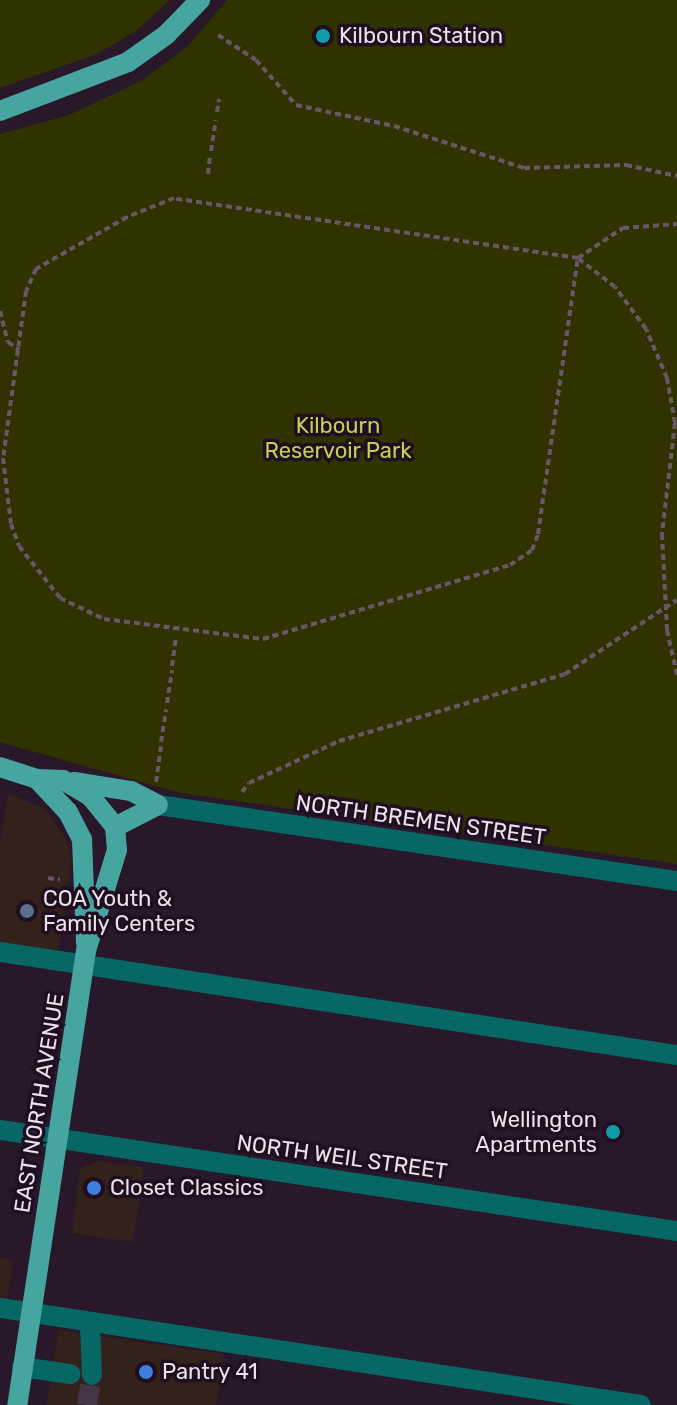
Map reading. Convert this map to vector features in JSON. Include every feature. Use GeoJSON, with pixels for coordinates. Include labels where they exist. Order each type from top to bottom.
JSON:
{"type":"FeatureCollection","features":[{"type":"Feature","properties":{"kind":"main road"},"geometry":{"type":"LineString","coordinates":[[0,111],[128,62],[166,35],[200,0]]}},
{"type":"Feature","properties":{"kind":"main road","name":"EAST NORTH AVENUE"},"geometry":{"type":"LineString","coordinates":[[0,767],[37,779],[131,791],[158,805]]}},
{"type":"Feature","properties":{"kind":"main road","name":"EAST NORTH AVENUE"},"geometry":{"type":"LineString","coordinates":[[17,1405],[85,959],[82,839],[68,812],[37,779]]}},
{"type":"Feature","properties":{"kind":"main road"},"geometry":{"type":"LineString","coordinates":[[63,780],[91,797],[115,827],[158,805]]}},
{"type":"Feature","properties":{"kind":"main road","name":"EAST NORTH AVENUE"},"geometry":{"type":"LineString","coordinates":[[85,959],[115,869],[115,827]]}},
{"type":"Feature","properties":{"kind":"street","name":"NORTH BREMEN STREET"},"geometry":{"type":"LineString","coordinates":[[158,805],[677,881]]}},
{"type":"Feature","properties":{"kind":"street"},"geometry":{"type":"LineString","coordinates":[[0,952],[85,959],[677,1055]]}},
{"type":"Feature","properties":{"kind":"street","name":"NORTH WEIL STREET"},"geometry":{"type":"LineString","coordinates":[[0,1130],[677,1231]]}},
{"type":"Feature","properties":{"kind":"street"},"geometry":{"type":"LineString","coordinates":[[0,1308],[641,1405]]}},
{"type":"Feature","properties":{"kind":"street"},"geometry":{"type":"LineString","coordinates":[[90,1324],[92,1375]]}},
{"type":"Feature","properties":{"kind":"street"},"geometry":{"type":"LineString","coordinates":[[22,1367],[70,1374]]}},
{"type":"Feature","properties":{"kind":"path"},"geometry":{"type":"LineString","coordinates":[[218,35],[256,60],[296,105],[408,130],[524,168],[626,165],[677,176]]}},
{"type":"Feature","properties":{"kind":"path"},"geometry":{"type":"LineString","coordinates":[[217,112],[219,99]]}},
{"type":"Feature","properties":{"kind":"path"},"geometry":{"type":"LineString","coordinates":[[208,174],[216,120]]}},
{"type":"Feature","properties":{"kind":"path"},"geometry":{"type":"LineString","coordinates":[[677,224],[623,228],[578,258],[532,550],[510,565],[263,639],[104,619],[70,606],[53,590],[19,546],[11,524],[3,458],[26,291],[36,269],[127,217],[174,198],[578,258],[615,287],[646,329],[667,378],[676,423],[662,534],[666,608],[677,675]]}},
{"type":"Feature","properties":{"kind":"path"},"geometry":{"type":"LineString","coordinates":[[0,311],[8,342],[19,350]]}},
{"type":"Feature","properties":{"kind":"path"},"geometry":{"type":"LineString","coordinates":[[242,792],[249,783],[339,741],[565,674],[677,600]]}},
{"type":"Feature","properties":{"kind":"path"},"geometry":{"type":"LineString","coordinates":[[156,779],[176,638]]}},
{"type":"Feature","properties":{"kind":"path"},"geometry":{"type":"LineString","coordinates":[[48,878],[60,880]]}},
{"type":"Feature","properties":{"kind":"shaded area"},"geometry":{"type":"Polygon","coordinates":[[[8,793],[45,809],[67,840],[71,861],[58,953],[0,945],[0,843],[8,793]]]}},
{"type":"Feature","properties":{"kind":"shaded area"},"geometry":{"type":"Polygon","coordinates":[[[98,1161],[144,1167],[133,1242],[72,1233],[80,1168],[98,1161]]]}},
{"type":"Feature","properties":{"kind":"shaded area"},"geometry":{"type":"Polygon","coordinates":[[[0,1258],[13,1260],[7,1300],[0,1299],[0,1258]]]}},
{"type":"Feature","properties":{"kind":"shaded area"},"geometry":{"type":"Polygon","coordinates":[[[58,1330],[224,1354],[216,1405],[47,1405],[58,1330]]]}},
{"type":"Feature","properties":{"kind":"green space"},"geometry":{"type":"Polygon","coordinates":[[[0,0],[170,0],[136,31],[97,54],[0,88],[0,0]]]}},
{"type":"Feature","properties":{"kind":"green space","name":"Kilbourn Reservoir Park"},"geometry":{"type":"Polygon","coordinates":[[[227,0],[677,0],[677,864],[180,793],[0,742],[0,134],[69,115],[141,81],[188,46],[227,0]]]}},
{"type":"Feature","properties":{"kind":"tunnel"},"geometry":{"type":"LineString","coordinates":[[87,1405],[92,1375]]}},
{"type":"Feature","properties":{"kind":"place","name":"Kilbourn Station"},"geometry":{"type":"Point","coordinates":[323,36]}},
{"type":"Feature","properties":{"kind":"place","name":"COA Youth & Family Centers"},"geometry":{"type":"Point","coordinates":[27,911]}},
{"type":"Feature","properties":{"kind":"place","name":"Wellington Apartments"},"geometry":{"type":"Point","coordinates":[613,1132]}},
{"type":"Feature","properties":{"kind":"place","name":"Closet Classics"},"geometry":{"type":"Point","coordinates":[94,1188]}},
{"type":"Feature","properties":{"kind":"place","name":"Pantry 41"},"geometry":{"type":"Point","coordinates":[146,1372]}}]}
